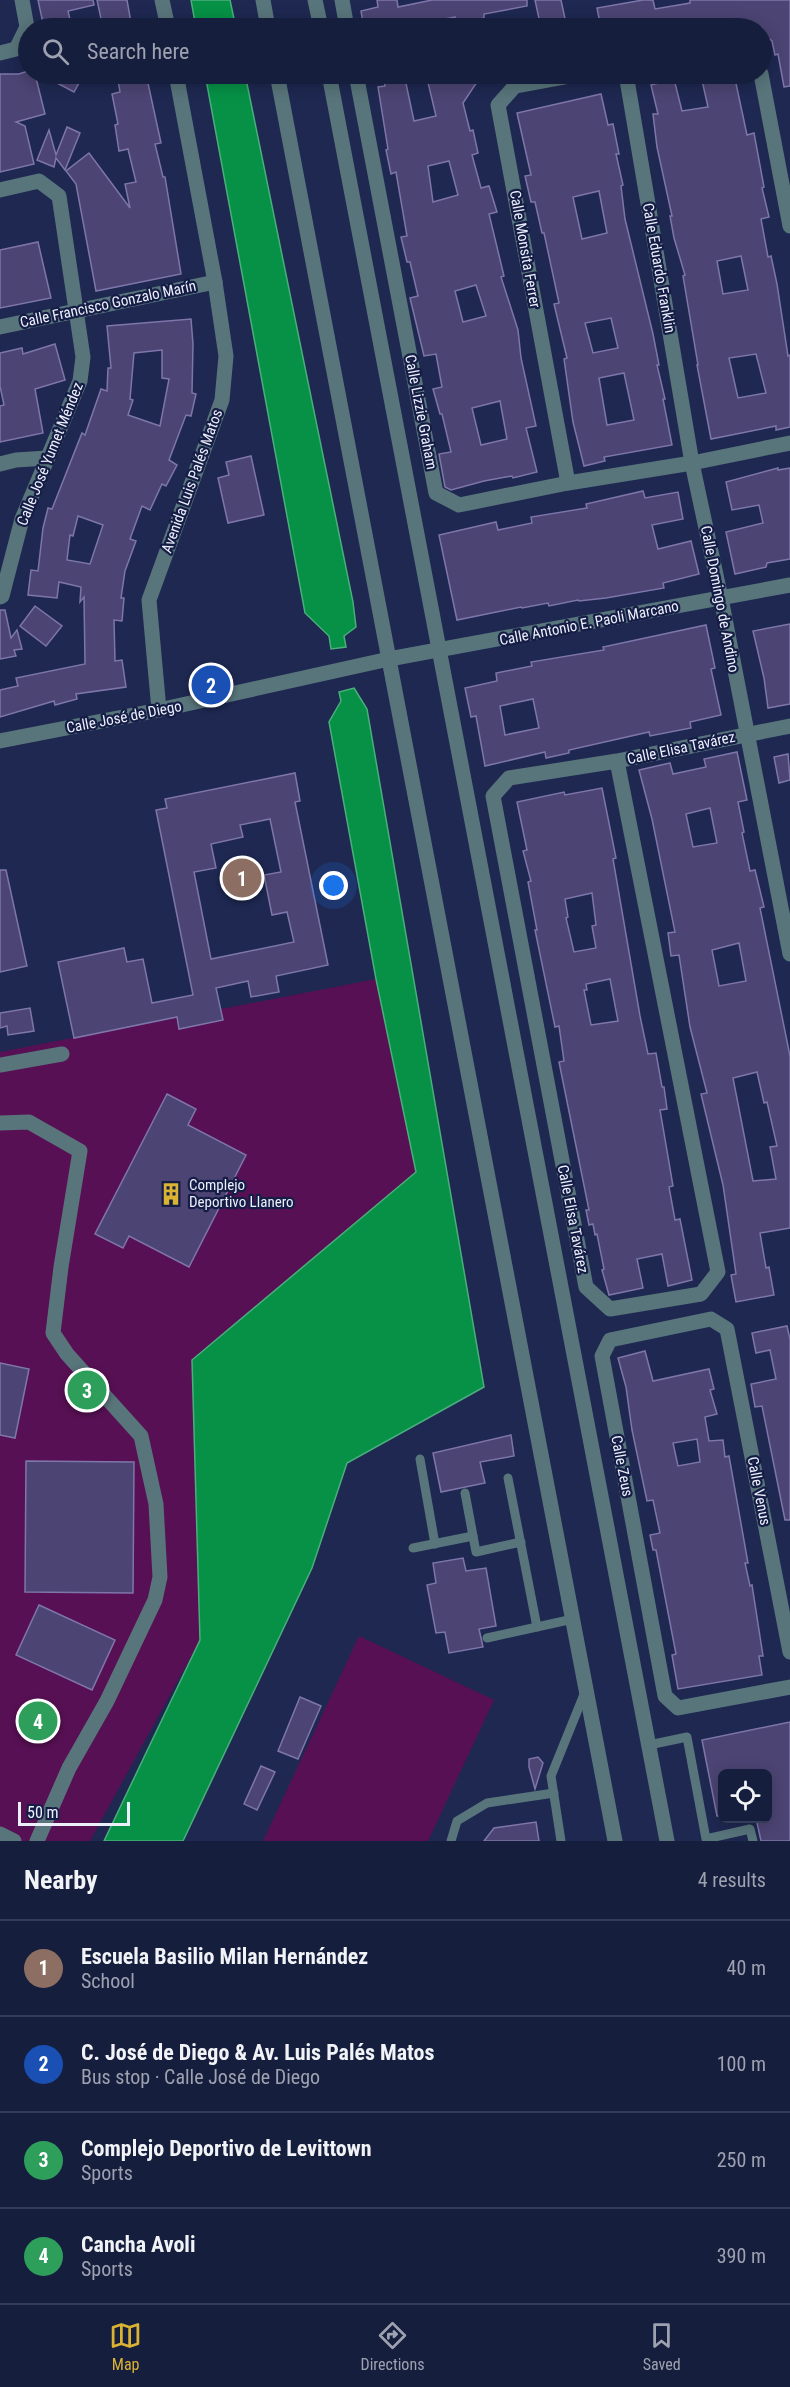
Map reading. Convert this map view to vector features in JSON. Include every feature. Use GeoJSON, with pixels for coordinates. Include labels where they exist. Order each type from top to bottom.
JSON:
{"type":"FeatureCollection","features":[{"type":"Feature","properties":{"kind":"street"},"geometry":{"type":"LineString","coordinates":[[22,0],[25,18]]}},
{"type":"Feature","properties":{"kind":"street"},"geometry":{"type":"LineString","coordinates":[[162,0],[166,18]]}},
{"type":"Feature","properties":{"kind":"street"},"geometry":{"type":"LineString","coordinates":[[263,0],[266,18]]}},
{"type":"Feature","properties":{"kind":"street"},"geometry":{"type":"LineString","coordinates":[[315,0],[319,18]]}},
{"type":"Feature","properties":{"kind":"street"},"geometry":{"type":"LineString","coordinates":[[342,0],[345,18]]}},
{"type":"Feature","properties":{"kind":"street"},"geometry":{"type":"LineString","coordinates":[[0,52],[16,49],[18,45]]}},
{"type":"Feature","properties":{"kind":"street","name":"Avenida Luis Palés Matos"},"geometry":{"type":"LineString","coordinates":[[159,710],[149,600],[222,400],[226,356],[215,282],[178,84]]}},
{"type":"Feature","properties":{"kind":"street"},"geometry":{"type":"LineString","coordinates":[[279,84],[615,1841]]}},
{"type":"Feature","properties":{"kind":"street"},"geometry":{"type":"LineString","coordinates":[[331,84],[667,1841]]}},
{"type":"Feature","properties":{"kind":"street","name":"Calle Lizzie Graham"},"geometry":{"type":"LineString","coordinates":[[358,84],[436,493],[459,505],[568,483],[692,463]]}},
{"type":"Feature","properties":{"kind":"street","name":"Calle Monsita Ferrer"},"geometry":{"type":"LineString","coordinates":[[526,84],[515,86],[498,105],[568,483]]}},
{"type":"Feature","properties":{"kind":"street","name":"Calle Eduardo Franklin"},"geometry":{"type":"LineString","coordinates":[[628,84],[692,463]]}},
{"type":"Feature","properties":{"kind":"street"},"geometry":{"type":"LineString","coordinates":[[763,84],[790,226]]}},
{"type":"Feature","properties":{"kind":"street","name":"Calle José Yumet Méndez"},"geometry":{"type":"LineString","coordinates":[[0,190],[39,181],[58,196],[83,357],[80,381],[22,519],[0,597]]}},
{"type":"Feature","properties":{"kind":"street","name":"Calle Francisco Gonzalo Marín"},"geometry":{"type":"LineString","coordinates":[[0,327],[77,309],[215,282]]}},
{"type":"Feature","properties":{"kind":"street"},"geometry":{"type":"LineString","coordinates":[[692,463],[790,442]]}},
{"type":"Feature","properties":{"kind":"street"},"geometry":{"type":"LineString","coordinates":[[0,464],[16,460],[47,458]]}},
{"type":"Feature","properties":{"kind":"street","name":"Calle Domingo de Andino"},"geometry":{"type":"LineString","coordinates":[[692,463],[721,598],[790,954]]}},
{"type":"Feature","properties":{"kind":"street","name":"Calle Antonio E. Paoli Marcano"},"geometry":{"type":"LineString","coordinates":[[389,659],[790,585]]}},
{"type":"Feature","properties":{"kind":"street","name":"Calle José de Diego"},"geometry":{"type":"LineString","coordinates":[[0,741],[159,710],[389,659]]}},
{"type":"Feature","properties":{"kind":"street"},"geometry":{"type":"LineString","coordinates":[[746,734],[790,726]]}},
{"type":"Feature","properties":{"kind":"street","name":"Calle Elisa Tavárez"},"geometry":{"type":"LineString","coordinates":[[617,761],[718,1272],[701,1294],[610,1309],[586,1287],[493,796],[509,778],[617,761],[746,734]]}},
{"type":"Feature","properties":{"kind":"street"},"geometry":{"type":"LineString","coordinates":[[0,1065],[62,1054]]}},
{"type":"Feature","properties":{"kind":"street"},"geometry":{"type":"LineString","coordinates":[[0,1123],[29,1122],[80,1151],[53,1332],[67,1354],[141,1436],[156,1504],[160,1577],[155,1600],[106,1701],[69,1768],[37,1841]]}},
{"type":"Feature","properties":{"kind":"street","name":"Calle Zeus"},"geometry":{"type":"LineString","coordinates":[[728,1329],[711,1319],[654,1329],[610,1340],[602,1356],[665,1696],[678,1708],[790,1687]]}},
{"type":"Feature","properties":{"kind":"street","name":"Calle Venus"},"geometry":{"type":"LineString","coordinates":[[728,1329],[790,1653]]}},
{"type":"Feature","properties":{"kind":"street"},"geometry":{"type":"LineString","coordinates":[[0,1834],[14,1841]]}},
{"type":"Feature","properties":{"kind":"lane"},"geometry":{"type":"LineString","coordinates":[[420,1459],[435,1544]]}},
{"type":"Feature","properties":{"kind":"lane"},"geometry":{"type":"LineString","coordinates":[[508,1478],[537,1627]]}},
{"type":"Feature","properties":{"kind":"lane"},"geometry":{"type":"LineString","coordinates":[[465,1493],[476,1552],[520,1542]]}},
{"type":"Feature","properties":{"kind":"lane"},"geometry":{"type":"LineString","coordinates":[[413,1548],[473,1536]]}},
{"type":"Feature","properties":{"kind":"lane"},"geometry":{"type":"LineString","coordinates":[[487,1638],[573,1619]]}},
{"type":"Feature","properties":{"kind":"lane"},"geometry":{"type":"LineString","coordinates":[[561,1841],[554,1793],[550,1782],[552,1769],[586,1689]]}},
{"type":"Feature","properties":{"kind":"lane"},"geometry":{"type":"LineString","coordinates":[[649,1745],[687,1737],[706,1839],[750,1829],[753,1841]]}},
{"type":"Feature","properties":{"kind":"lane"},"geometry":{"type":"LineString","coordinates":[[451,1841],[457,1821],[487,1803],[554,1793]]}},
{"type":"Feature","properties":{"kind":"shaded area"},"geometry":{"type":"Polygon","coordinates":[[[191,0],[230,0],[234,18],[194,18],[191,0]]]}},
{"type":"Feature","properties":{"kind":"shaded area"},"geometry":{"type":"Polygon","coordinates":[[[207,84],[247,84],[353,602],[356,627],[344,636],[346,647],[331,649],[329,636],[305,613],[207,84]]]}},
{"type":"Feature","properties":{"kind":"shaded area"},"geometry":{"type":"Polygon","coordinates":[[[354,688],[367,709],[484,1387],[347,1463],[312,1568],[183,1841],[104,1841],[200,1640],[192,1360],[416,1172],[376,979],[329,722],[341,701],[339,692],[354,688]]]}},
{"type":"Feature","properties":{"kind":"shaded area"},"geometry":{"type":"Polygon","coordinates":[[[376,979],[416,1172],[192,1360],[200,1640],[90,1841],[0,1841],[0,1052],[376,979]]]}},
{"type":"Feature","properties":{"kind":"shaded area"},"geometry":{"type":"Polygon","coordinates":[[[359,1636],[494,1700],[428,1841],[263,1841],[359,1636]]]}},
{"type":"Feature","properties":{"kind":"building"},"geometry":{"type":"Polygon","coordinates":[[[38,0],[93,0],[94,5],[68,11],[70,18],[42,18],[38,0]]]}},
{"type":"Feature","properties":{"kind":"building"},"geometry":{"type":"Polygon","coordinates":[[[97,0],[127,0],[130,18],[101,18],[97,0]]]}},
{"type":"Feature","properties":{"kind":"building"},"geometry":{"type":"Polygon","coordinates":[[[377,0],[397,0],[398,7],[432,0],[527,0],[527,6],[484,14],[484,18],[362,18],[361,11],[378,7],[377,0]]]}},
{"type":"Feature","properties":{"kind":"building"},"geometry":{"type":"Polygon","coordinates":[[[535,0],[561,0],[565,18],[539,18],[535,0]]]}},
{"type":"Feature","properties":{"kind":"building"},"geometry":{"type":"Polygon","coordinates":[[[643,0],[653,0],[655,9],[690,3],[690,0],[790,0],[790,86],[784,87],[778,54],[775,55],[772,41],[772,18],[599,18],[597,8],[643,0]]]}},
{"type":"Feature","properties":{"kind":"building"},"geometry":{"type":"Polygon","coordinates":[[[0,74],[18,74],[18,84],[38,84],[45,114],[16,122],[25,126],[34,164],[0,172],[0,74]]]}},
{"type":"Feature","properties":{"kind":"building"},"geometry":{"type":"Polygon","coordinates":[[[59,84],[78,84],[74,92],[59,84]]]}},
{"type":"Feature","properties":{"kind":"building"},"geometry":{"type":"Polygon","coordinates":[[[119,84],[148,84],[161,143],[155,144],[163,177],[165,177],[181,274],[96,291],[76,184],[66,171],[89,153],[130,208],[125,184],[136,182],[128,149],[119,151],[115,125],[118,124],[112,94],[120,92],[119,84]]]}},
{"type":"Feature","properties":{"kind":"building"},"geometry":{"type":"Polygon","coordinates":[[[385,84],[406,84],[414,121],[436,116],[428,84],[476,84],[463,103],[470,131],[473,130],[478,153],[472,155],[481,188],[489,186],[497,212],[489,214],[504,276],[501,277],[518,330],[521,358],[536,426],[526,428],[537,472],[513,478],[512,476],[484,481],[451,490],[445,487],[439,454],[451,452],[433,389],[442,387],[436,354],[424,356],[410,298],[418,296],[401,237],[407,236],[396,172],[391,174],[386,150],[388,149],[378,87],[385,86],[385,84]],[[449,161],[428,166],[433,202],[458,195],[449,161]],[[476,285],[455,291],[463,322],[486,316],[476,285]],[[500,401],[472,408],[481,445],[507,439],[500,401]]]}},
{"type":"Feature","properties":{"kind":"building"},"geometry":{"type":"Polygon","coordinates":[[[675,84],[682,111],[708,107],[703,84],[736,84],[747,135],[754,133],[769,217],[761,219],[768,257],[771,256],[777,284],[788,356],[790,355],[790,427],[776,430],[776,426],[711,439],[697,365],[683,276],[685,275],[674,238],[670,216],[672,216],[657,147],[653,114],[658,114],[651,85],[675,84]],[[741,256],[717,261],[723,294],[748,290],[741,256]],[[756,354],[729,358],[738,398],[766,393],[756,354]]]}},
{"type":"Feature","properties":{"kind":"building"},"geometry":{"type":"Polygon","coordinates":[[[601,94],[608,125],[613,124],[619,154],[616,154],[623,185],[621,186],[625,219],[653,334],[672,445],[604,457],[605,461],[584,466],[573,422],[564,359],[567,358],[554,304],[559,303],[544,233],[542,233],[535,202],[531,202],[525,176],[531,175],[517,113],[601,94]],[[599,191],[573,197],[582,239],[607,233],[599,191]],[[611,318],[585,323],[593,353],[618,348],[611,318]],[[624,373],[599,378],[607,425],[634,420],[624,373]]]}},
{"type":"Feature","properties":{"kind":"building"},"geometry":{"type":"Polygon","coordinates":[[[67,127],[80,133],[65,170],[56,158],[54,167],[37,160],[49,130],[56,155],[67,127]]]}},
{"type":"Feature","properties":{"kind":"building"},"geometry":{"type":"Polygon","coordinates":[[[38,242],[51,298],[0,308],[0,250],[38,242]]]}},
{"type":"Feature","properties":{"kind":"building"},"geometry":{"type":"Polygon","coordinates":[[[191,319],[192,393],[196,394],[191,416],[186,415],[169,460],[177,465],[166,486],[162,484],[150,510],[142,506],[130,539],[136,541],[125,571],[121,598],[124,598],[122,621],[114,620],[115,661],[122,660],[126,687],[76,694],[77,699],[55,705],[54,701],[0,717],[0,690],[18,686],[16,678],[85,664],[84,597],[80,602],[81,587],[59,582],[57,598],[28,595],[31,570],[38,571],[43,528],[48,508],[52,509],[82,433],[85,435],[101,389],[107,391],[108,368],[111,368],[107,326],[191,319]],[[162,350],[134,353],[130,399],[133,400],[128,415],[160,426],[169,379],[162,378],[162,350]],[[78,516],[73,536],[70,535],[67,560],[90,564],[103,525],[78,516]]]}},
{"type":"Feature","properties":{"kind":"building"},"geometry":{"type":"Polygon","coordinates":[[[55,344],[65,380],[35,389],[43,433],[0,442],[0,406],[4,405],[0,386],[0,353],[22,348],[23,354],[55,344]]]}},
{"type":"Feature","properties":{"kind":"building"},"geometry":{"type":"Polygon","coordinates":[[[251,456],[264,515],[228,523],[218,478],[229,475],[226,462],[251,456]]]}},
{"type":"Feature","properties":{"kind":"building"},"geometry":{"type":"Polygon","coordinates":[[[778,468],[778,470],[790,468],[790,559],[767,563],[766,567],[735,574],[726,532],[763,523],[759,505],[732,510],[726,482],[778,468]]]}},
{"type":"Feature","properties":{"kind":"building"},"geometry":{"type":"Polygon","coordinates":[[[643,491],[645,498],[678,492],[683,519],[652,525],[658,549],[691,541],[699,574],[663,583],[664,588],[549,606],[548,603],[521,607],[457,620],[439,535],[496,522],[498,530],[532,523],[531,517],[587,508],[586,504],[643,491]]]}},
{"type":"Feature","properties":{"kind":"building"},"geometry":{"type":"Polygon","coordinates":[[[35,606],[62,626],[46,646],[20,626],[35,606]]]}},
{"type":"Feature","properties":{"kind":"building"},"geometry":{"type":"Polygon","coordinates":[[[0,610],[5,610],[11,638],[17,630],[22,649],[14,650],[16,656],[0,659],[0,610]]]}},
{"type":"Feature","properties":{"kind":"building"},"geometry":{"type":"Polygon","coordinates":[[[790,624],[790,704],[768,708],[764,678],[753,631],[790,624]]]}},
{"type":"Feature","properties":{"kind":"building"},"geometry":{"type":"Polygon","coordinates":[[[706,625],[715,668],[711,669],[721,715],[690,722],[691,728],[650,736],[649,732],[569,750],[569,753],[546,758],[545,752],[485,766],[476,716],[471,717],[465,688],[497,681],[496,673],[532,666],[531,662],[604,650],[603,647],[706,625]],[[533,699],[500,706],[505,735],[539,728],[533,699]]]}},
{"type":"Feature","properties":{"kind":"building"},"geometry":{"type":"Polygon","coordinates":[[[737,752],[747,800],[738,802],[744,832],[742,833],[750,871],[755,870],[764,907],[760,908],[790,1056],[790,1228],[760,1233],[766,1268],[769,1267],[774,1295],[736,1302],[731,1275],[736,1274],[723,1185],[701,1094],[707,1093],[690,1027],[679,955],[671,956],[668,933],[675,932],[652,819],[639,770],[670,763],[673,774],[706,767],[704,759],[737,752]],[[710,808],[686,814],[693,847],[717,843],[710,808]],[[739,943],[712,950],[719,986],[746,981],[739,943]],[[757,1072],[733,1078],[753,1181],[776,1179],[770,1147],[777,1146],[767,1102],[764,1103],[757,1072]]]}},
{"type":"Feature","properties":{"kind":"building"},"geometry":{"type":"Polygon","coordinates":[[[788,754],[790,780],[779,783],[774,757],[788,754]]]}},
{"type":"Feature","properties":{"kind":"building"},"geometry":{"type":"Polygon","coordinates":[[[295,773],[300,801],[295,802],[328,965],[276,976],[279,992],[251,997],[248,981],[216,988],[223,1020],[179,1029],[177,1017],[74,1038],[58,962],[124,948],[127,962],[143,959],[152,1003],[193,995],[156,810],[167,808],[165,799],[295,773]],[[270,819],[240,825],[243,837],[211,844],[216,868],[194,872],[211,959],[294,942],[287,912],[272,915],[264,875],[281,872],[270,819]]]}},
{"type":"Feature","properties":{"kind":"building"},"geometry":{"type":"Polygon","coordinates":[[[602,788],[616,858],[613,859],[640,1016],[648,1054],[656,1053],[662,1087],[664,1087],[667,1109],[660,1110],[673,1186],[669,1187],[675,1220],[680,1219],[692,1280],[668,1286],[662,1254],[637,1259],[643,1288],[609,1295],[602,1270],[604,1269],[597,1234],[595,1235],[593,1224],[589,1225],[586,1210],[589,1210],[559,1062],[564,1061],[559,1026],[555,1027],[535,930],[537,930],[528,882],[531,881],[523,851],[527,850],[517,802],[564,792],[565,795],[602,788]],[[592,893],[565,899],[568,917],[566,918],[574,952],[596,948],[592,926],[596,925],[592,893]],[[610,979],[586,984],[587,990],[584,990],[591,1025],[618,1021],[610,979]]]}},
{"type":"Feature","properties":{"kind":"building"},"geometry":{"type":"Polygon","coordinates":[[[0,870],[6,870],[27,966],[0,972],[0,870]]]}},
{"type":"Feature","properties":{"kind":"building"},"geometry":{"type":"Polygon","coordinates":[[[30,1008],[34,1031],[8,1035],[7,1026],[0,1028],[0,1013],[30,1008]]]}},
{"type":"Feature","properties":{"kind":"building","name":"Complejo Deportivo Llanero"},"geometry":{"type":"Polygon","coordinates":[[[167,1094],[196,1109],[188,1125],[246,1155],[189,1267],[129,1236],[123,1248],[95,1234],[167,1094]]]}},
{"type":"Feature","properties":{"kind":"building"},"geometry":{"type":"Polygon","coordinates":[[[787,1326],[790,1339],[790,1520],[785,1520],[762,1406],[755,1407],[751,1384],[776,1379],[770,1350],[756,1353],[752,1333],[787,1326]]]}},
{"type":"Feature","properties":{"kind":"building"},"geometry":{"type":"Polygon","coordinates":[[[645,1351],[653,1381],[709,1369],[714,1389],[710,1390],[717,1414],[705,1417],[709,1441],[723,1440],[725,1457],[729,1456],[748,1563],[745,1563],[750,1586],[752,1585],[763,1656],[759,1656],[762,1675],[678,1689],[672,1655],[676,1654],[656,1550],[653,1550],[650,1535],[660,1533],[653,1500],[647,1501],[632,1430],[626,1387],[618,1358],[645,1351]],[[697,1439],[673,1443],[678,1466],[700,1462],[697,1439]]]}},
{"type":"Feature","properties":{"kind":"building"},"geometry":{"type":"Polygon","coordinates":[[[0,1363],[29,1369],[15,1438],[0,1435],[0,1363]]]}},
{"type":"Feature","properties":{"kind":"building"},"geometry":{"type":"Polygon","coordinates":[[[511,1435],[514,1456],[480,1462],[485,1483],[441,1492],[433,1453],[511,1435]]]}},
{"type":"Feature","properties":{"kind":"building"},"geometry":{"type":"Polygon","coordinates":[[[26,1461],[134,1462],[133,1593],[25,1592],[26,1461]]]}},
{"type":"Feature","properties":{"kind":"building"},"geometry":{"type":"Polygon","coordinates":[[[463,1558],[466,1571],[486,1568],[496,1626],[479,1629],[483,1647],[449,1653],[445,1632],[436,1633],[427,1585],[436,1583],[433,1563],[463,1558]]]}},
{"type":"Feature","properties":{"kind":"building"},"geometry":{"type":"Polygon","coordinates":[[[39,1605],[115,1640],[92,1690],[16,1655],[39,1605]]]}},
{"type":"Feature","properties":{"kind":"building"},"geometry":{"type":"Polygon","coordinates":[[[300,1697],[321,1706],[298,1759],[278,1751],[300,1697]]]}},
{"type":"Feature","properties":{"kind":"building"},"geometry":{"type":"Polygon","coordinates":[[[790,1722],[790,1841],[761,1841],[757,1823],[772,1823],[772,1769],[718,1769],[717,1816],[702,1740],[790,1722]]]}},
{"type":"Feature","properties":{"kind":"building"},"geometry":{"type":"Polygon","coordinates":[[[538,1757],[543,1763],[535,1789],[529,1759],[538,1757]]]}},
{"type":"Feature","properties":{"kind":"building"},"geometry":{"type":"Polygon","coordinates":[[[261,1766],[275,1772],[257,1810],[244,1804],[261,1766]]]}},
{"type":"Feature","properties":{"kind":"building"},"geometry":{"type":"Polygon","coordinates":[[[536,1822],[539,1841],[484,1841],[494,1828],[536,1822]]]}},
{"type":"Feature","properties":{"kind":"place","name":"C. José de Diego & Av. Luis Palés Matos"},"geometry":{"type":"Point","coordinates":[211,685]}},
{"type":"Feature","properties":{"kind":"place","name":"Escuela Basilio Milan Hernández"},"geometry":{"type":"Point","coordinates":[242,878]}},
{"type":"Feature","properties":{"kind":"place","name":"Complejo Deportivo Llanero"},"geometry":{"type":"Point","coordinates":[171,1194]}},
{"type":"Feature","properties":{"kind":"place","name":"Complejo Deportivo de Levittown"},"geometry":{"type":"Point","coordinates":[87,1390]}},
{"type":"Feature","properties":{"kind":"place","name":"Cancha Avoli"},"geometry":{"type":"Point","coordinates":[38,1721]}}]}
